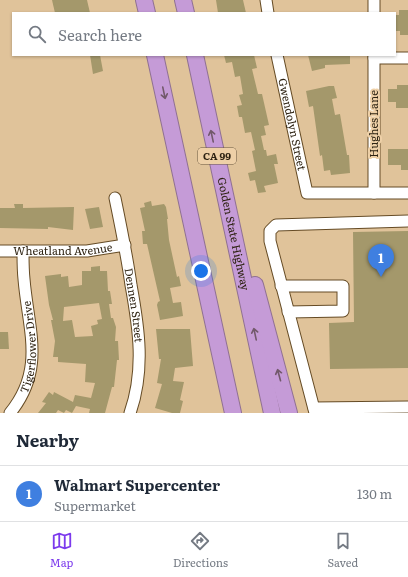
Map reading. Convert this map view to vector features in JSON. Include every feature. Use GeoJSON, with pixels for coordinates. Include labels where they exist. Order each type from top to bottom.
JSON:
{"type":"FeatureCollection","features":[{"type":"Feature","properties":{"kind":"highway"},"geometry":{"type":"LineString","coordinates":[[144,0],[147,12]]}},
{"type":"Feature","properties":{"kind":"highway"},"geometry":{"type":"LineString","coordinates":[[183,0],[186,12]]}},
{"type":"Feature","properties":{"kind":"highway"},"geometry":{"type":"LineString","coordinates":[[156,56],[233,413]]}},
{"type":"Feature","properties":{"kind":"highway","name":"Golden State Highway"},"geometry":{"type":"LineString","coordinates":[[195,56],[272,413]]}},
{"type":"Feature","properties":{"kind":"highway"},"geometry":{"type":"LineString","coordinates":[[194,234],[221,413]]}},
{"type":"Feature","properties":{"kind":"highway"},"geometry":{"type":"LineString","coordinates":[[238,257],[254,282],[289,413]]}},
{"type":"Feature","properties":{"kind":"street"},"geometry":{"type":"LineString","coordinates":[[266,0],[268,12]]}},
{"type":"Feature","properties":{"kind":"street"},"geometry":{"type":"LineString","coordinates":[[374,0],[374,12]]}},
{"type":"Feature","properties":{"kind":"street","name":"Gwendolyn Street"},"geometry":{"type":"LineString","coordinates":[[277,56],[307,193],[374,193]]}},
{"type":"Feature","properties":{"kind":"street"},"geometry":{"type":"LineString","coordinates":[[374,57],[408,58]]}},
{"type":"Feature","properties":{"kind":"street","name":"Hughes Lane"},"geometry":{"type":"LineString","coordinates":[[374,57],[374,193]]}},
{"type":"Feature","properties":{"kind":"street"},"geometry":{"type":"LineString","coordinates":[[374,193],[408,193]]}},
{"type":"Feature","properties":{"kind":"street","name":"Dennen Street"},"geometry":{"type":"LineString","coordinates":[[115,198],[125,245],[140,344],[137,385],[130,413]]}},
{"type":"Feature","properties":{"kind":"street"},"geometry":{"type":"LineString","coordinates":[[408,221],[276,225],[270,231],[270,241],[281,286],[314,410],[408,407]]}},
{"type":"Feature","properties":{"kind":"street","name":"Wheatland Avenue"},"geometry":{"type":"LineString","coordinates":[[0,251],[96,251],[125,245]]}},
{"type":"Feature","properties":{"kind":"street","name":"Tigerflower Drive"},"geometry":{"type":"LineString","coordinates":[[10,413],[26,386],[33,359],[33,344],[24,279],[23,251]]}},
{"type":"Feature","properties":{"kind":"street"},"geometry":{"type":"LineString","coordinates":[[281,286],[343,286],[344,311],[288,312]]}},
{"type":"Feature","properties":{"kind":"building"},"geometry":{"type":"Polygon","coordinates":[[[52,0],[87,0],[90,12],[55,12],[52,0]]]}},
{"type":"Feature","properties":{"kind":"building"},"geometry":{"type":"Polygon","coordinates":[[[216,0],[243,0],[246,12],[218,12],[216,0]]]}},
{"type":"Feature","properties":{"kind":"building"},"geometry":{"type":"Polygon","coordinates":[[[399,10],[408,10],[408,35],[400,35],[400,31],[396,31],[396,15],[399,15],[399,10]]]}},
{"type":"Feature","properties":{"kind":"building"},"geometry":{"type":"Polygon","coordinates":[[[90,56],[100,56],[103,71],[93,74],[90,56]]]}},
{"type":"Feature","properties":{"kind":"building"},"geometry":{"type":"Polygon","coordinates":[[[224,56],[254,56],[257,68],[252,69],[258,94],[262,94],[269,125],[264,126],[266,135],[261,136],[264,150],[266,150],[267,156],[276,154],[278,164],[274,164],[278,183],[264,186],[266,192],[258,193],[255,180],[250,181],[248,173],[256,171],[252,151],[255,150],[251,132],[245,133],[242,117],[239,117],[237,106],[242,105],[239,95],[243,94],[240,76],[235,77],[232,62],[226,63],[224,56]]]}},
{"type":"Feature","properties":{"kind":"building"},"geometry":{"type":"Polygon","coordinates":[[[308,56],[350,56],[350,64],[325,65],[325,68],[312,71],[308,56]]]}},
{"type":"Feature","properties":{"kind":"building"},"geometry":{"type":"Polygon","coordinates":[[[397,85],[408,85],[408,108],[396,108],[396,102],[388,102],[388,89],[397,89],[397,85]]]}},
{"type":"Feature","properties":{"kind":"building"},"geometry":{"type":"Polygon","coordinates":[[[334,86],[337,98],[332,99],[335,115],[340,114],[347,155],[349,155],[350,173],[331,175],[330,170],[324,171],[322,155],[320,156],[313,106],[309,107],[306,91],[334,86]]]}},
{"type":"Feature","properties":{"kind":"building"},"geometry":{"type":"Polygon","coordinates":[[[388,149],[408,149],[408,170],[401,170],[401,165],[388,165],[388,149]]]}},
{"type":"Feature","properties":{"kind":"building"},"geometry":{"type":"Polygon","coordinates":[[[151,201],[152,206],[164,204],[166,207],[169,240],[177,277],[179,276],[181,286],[170,288],[173,303],[181,302],[183,316],[160,320],[157,305],[160,301],[147,244],[143,244],[142,231],[145,231],[140,208],[145,207],[144,203],[151,201]]]}},
{"type":"Feature","properties":{"kind":"building"},"geometry":{"type":"Polygon","coordinates":[[[14,204],[23,204],[23,208],[74,207],[73,230],[48,227],[48,229],[0,228],[0,208],[15,208],[14,204]]]}},
{"type":"Feature","properties":{"kind":"building"},"geometry":{"type":"Polygon","coordinates":[[[99,207],[103,227],[90,229],[85,209],[99,207]]]}},
{"type":"Feature","properties":{"kind":"building"},"geometry":{"type":"Polygon","coordinates":[[[408,231],[408,368],[330,369],[329,323],[354,322],[353,232],[408,231]]]}},
{"type":"Feature","properties":{"kind":"building"},"geometry":{"type":"Polygon","coordinates":[[[100,266],[100,271],[107,271],[108,291],[110,291],[112,304],[109,304],[111,318],[113,318],[116,327],[115,341],[118,341],[119,360],[117,360],[114,387],[112,387],[105,413],[89,413],[90,409],[76,406],[72,413],[66,410],[64,413],[58,410],[56,413],[38,413],[46,403],[42,402],[49,392],[53,395],[54,392],[73,402],[75,395],[91,398],[95,383],[85,382],[86,364],[58,362],[58,357],[53,357],[55,341],[51,320],[53,320],[49,305],[45,276],[61,274],[61,277],[68,276],[69,287],[82,285],[82,271],[91,271],[91,267],[100,266]],[[99,303],[64,307],[63,321],[72,320],[75,337],[93,336],[91,326],[98,324],[97,320],[102,319],[99,303]]]}},
{"type":"Feature","properties":{"kind":"building"},"geometry":{"type":"Polygon","coordinates":[[[156,329],[190,329],[193,366],[175,368],[173,381],[184,382],[180,400],[183,401],[180,413],[172,413],[155,408],[162,384],[157,383],[161,359],[159,359],[156,329]]]}},
{"type":"Feature","properties":{"kind":"building"},"geometry":{"type":"Polygon","coordinates":[[[0,332],[8,332],[9,349],[0,349],[0,332]]]}},
{"type":"Feature","properties":{"kind":"place","name":"Walmart Supercenter"},"geometry":{"type":"Point","coordinates":[381,277]}}]}
